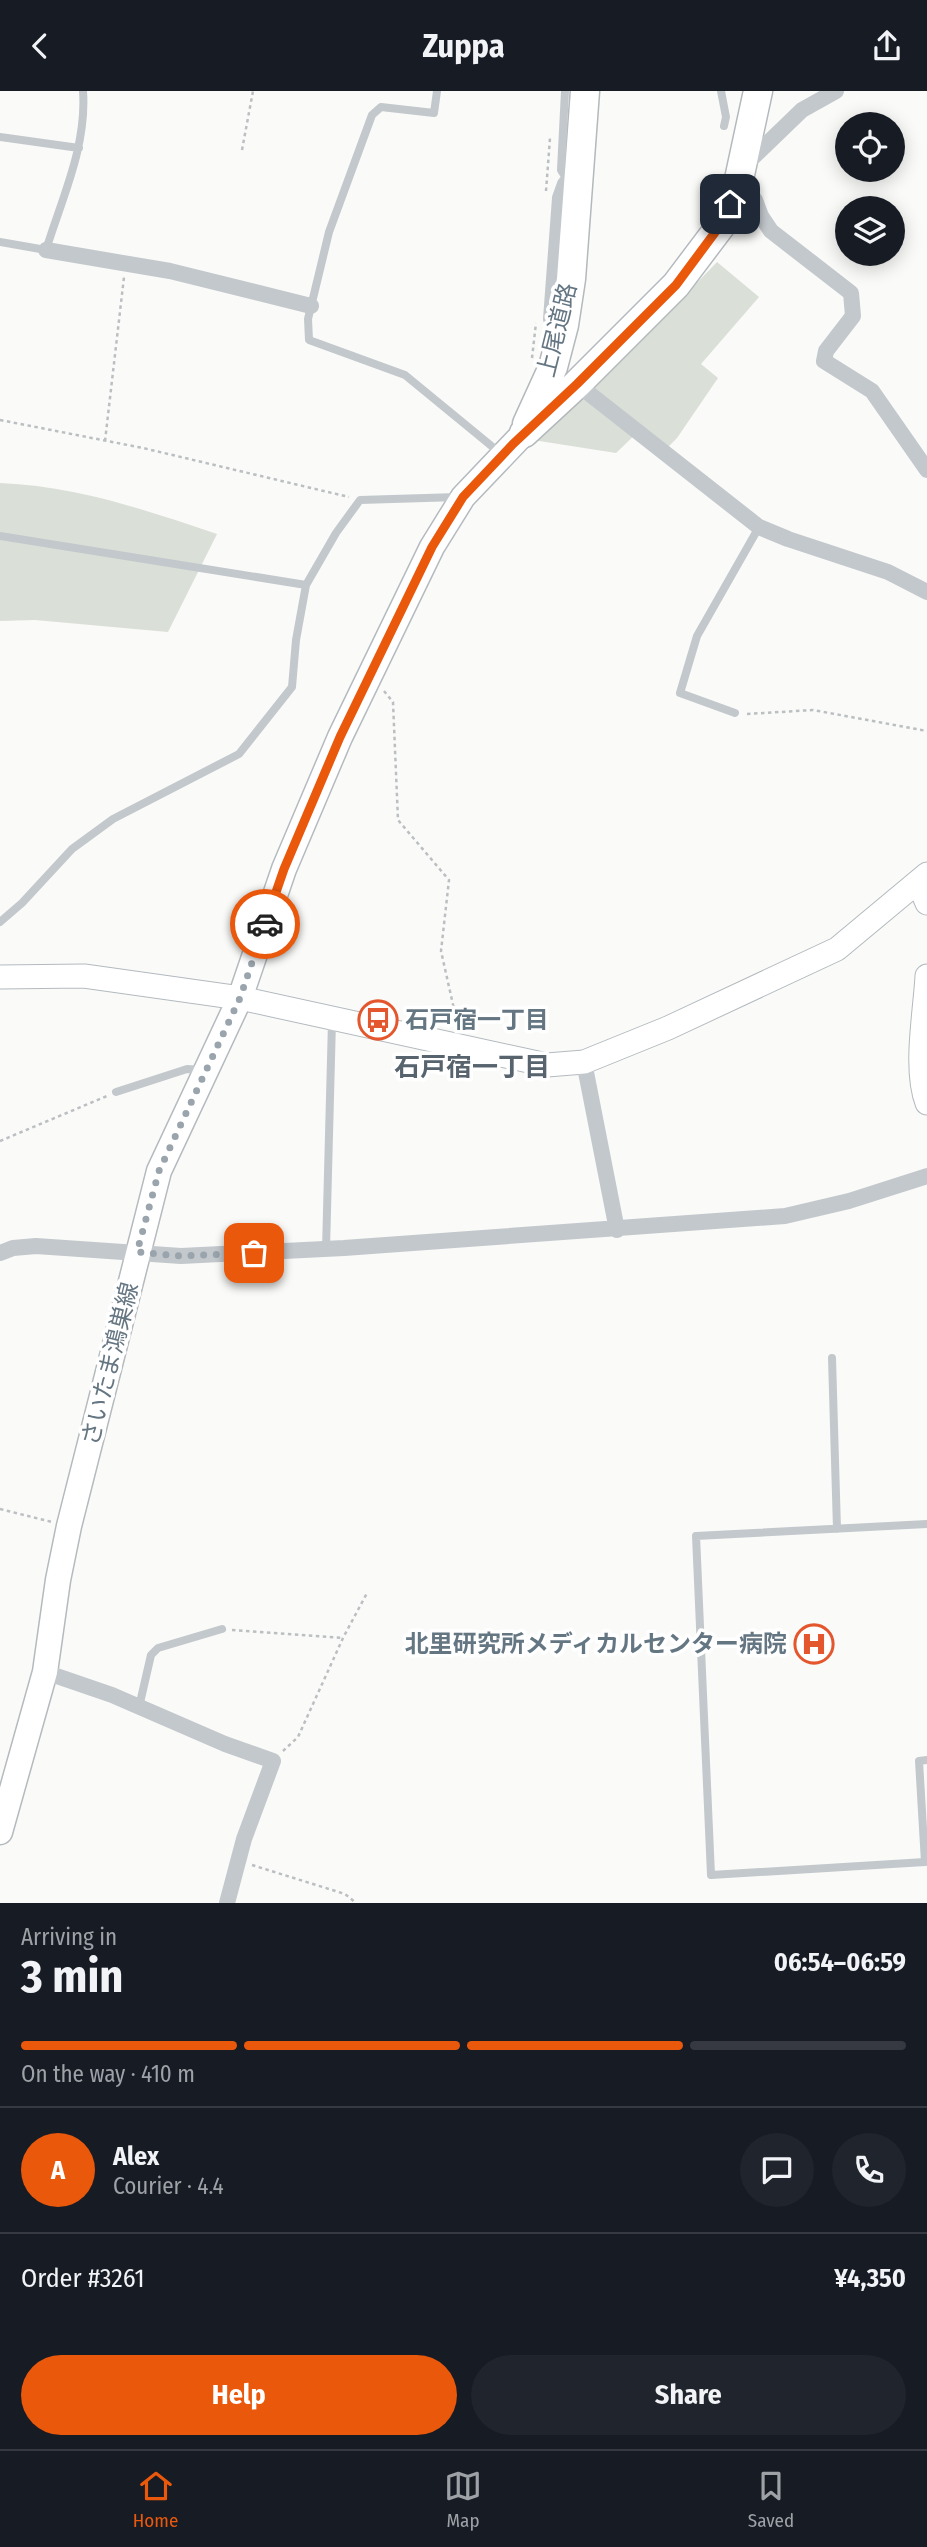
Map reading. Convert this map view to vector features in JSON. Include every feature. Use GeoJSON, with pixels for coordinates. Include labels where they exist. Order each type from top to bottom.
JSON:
{"type":"FeatureCollection","features":[{"type":"Feature","properties":{"kind":"highway","name":"上尾道路"},"geometry":{"type":"LineString","coordinates":[[524,433],[553,367],[561,337],[571,279],[574,173],[585,91]]}},
{"type":"Feature","properties":{"kind":"highway","name":"上尾道路"},"geometry":{"type":"LineString","coordinates":[[524,433],[676,285],[722,223],[740,176],[758,91]]}},
{"type":"Feature","properties":{"kind":"main road","name":"さいたま鴻巣線"},"geometry":{"type":"LineString","coordinates":[[0,1832],[45,1672],[69,1526],[159,1171],[240,998],[284,869],[340,737],[432,547],[463,497],[524,433]]}},
{"type":"Feature","properties":{"kind":"street"},"geometry":{"type":"LineString","coordinates":[[836,91],[802,110],[740,176],[771,231],[851,293],[853,316],[826,351],[824,361],[872,391],[927,470]]}},
{"type":"Feature","properties":{"kind":"street"},"geometry":{"type":"LineString","coordinates":[[46,250],[170,271],[311,306]]}},
{"type":"Feature","properties":{"kind":"street"},"geometry":{"type":"LineString","coordinates":[[577,384],[759,527],[888,572],[927,592]]}},
{"type":"Feature","properties":{"kind":"street"},"geometry":{"type":"LineString","coordinates":[[0,977],[84,976],[240,998],[547,1065],[584,1062],[668,1028],[837,949],[924,886]]}},
{"type":"Feature","properties":{"kind":"street"},"geometry":{"type":"LineString","coordinates":[[927,976],[922,1060],[927,1103]]}},
{"type":"Feature","properties":{"kind":"street"},"geometry":{"type":"LineString","coordinates":[[584,1062],[617,1230]]}},
{"type":"Feature","properties":{"kind":"street"},"geometry":{"type":"LineString","coordinates":[[0,1253],[13,1248],[36,1246],[181,1256],[617,1230],[785,1216],[849,1201],[927,1176]]}},
{"type":"Feature","properties":{"kind":"street"},"geometry":{"type":"LineString","coordinates":[[45,1672],[273,1761],[238,1860],[227,1903]]}},
{"type":"Feature","properties":{"kind":"lane"},"geometry":{"type":"LineString","coordinates":[[0,242],[46,250],[79,148],[85,114],[83,91]]}},
{"type":"Feature","properties":{"kind":"lane"},"geometry":{"type":"LineString","coordinates":[[437,91],[434,113],[381,107],[372,115],[329,232],[308,319],[309,339],[405,375],[502,455]]}},
{"type":"Feature","properties":{"kind":"lane"},"geometry":{"type":"LineString","coordinates":[[565,91],[561,170],[574,173]]}},
{"type":"Feature","properties":{"kind":"lane"},"geometry":{"type":"LineString","coordinates":[[721,91],[726,117],[724,126]]}},
{"type":"Feature","properties":{"kind":"lane"},"geometry":{"type":"LineString","coordinates":[[0,137],[79,148]]}},
{"type":"Feature","properties":{"kind":"lane"},"geometry":{"type":"LineString","coordinates":[[0,922],[23,903],[72,849],[113,818],[239,754],[292,687],[296,640],[306,585],[336,533],[360,500],[463,497]]}},
{"type":"Feature","properties":{"kind":"lane"},"geometry":{"type":"LineString","coordinates":[[735,713],[681,693],[697,636],[759,527]]}},
{"type":"Feature","properties":{"kind":"lane"},"geometry":{"type":"LineString","coordinates":[[0,535],[306,585]]}},
{"type":"Feature","properties":{"kind":"lane"},"geometry":{"type":"LineString","coordinates":[[326,1249],[332,1018]]}},
{"type":"Feature","properties":{"kind":"lane"},"geometry":{"type":"LineString","coordinates":[[117,1092],[187,1069],[206,1071]]}},
{"type":"Feature","properties":{"kind":"lane"},"geometry":{"type":"LineString","coordinates":[[831,1358],[837,1529]]}},
{"type":"Feature","properties":{"kind":"lane"},"geometry":{"type":"LineString","coordinates":[[927,1524],[696,1536],[711,1875],[925,1862],[919,1761],[927,1760]]}},
{"type":"Feature","properties":{"kind":"lane"},"geometry":{"type":"LineString","coordinates":[[139,1707],[151,1655],[158,1648],[222,1629]]}},
{"type":"Feature","properties":{"kind":"path"},"geometry":{"type":"LineString","coordinates":[[242,150],[253,91]]}},
{"type":"Feature","properties":{"kind":"path"},"geometry":{"type":"LineString","coordinates":[[105,441],[126,264]]}},
{"type":"Feature","properties":{"kind":"path"},"geometry":{"type":"LineString","coordinates":[[0,420],[105,441],[360,500]]}},
{"type":"Feature","properties":{"kind":"path"},"geometry":{"type":"LineString","coordinates":[[367,681],[382,688],[393,702],[398,820],[449,880],[441,951],[462,1047]]}},
{"type":"Feature","properties":{"kind":"path"},"geometry":{"type":"LineString","coordinates":[[735,713],[752,715],[813,710],[927,731]]}},
{"type":"Feature","properties":{"kind":"path"},"geometry":{"type":"LineString","coordinates":[[0,1141],[117,1092]]}},
{"type":"Feature","properties":{"kind":"path"},"geometry":{"type":"LineString","coordinates":[[0,1509],[69,1526]]}},
{"type":"Feature","properties":{"kind":"path"},"geometry":{"type":"LineString","coordinates":[[273,1761],[298,1737],[343,1638],[367,1593]]}},
{"type":"Feature","properties":{"kind":"path"},"geometry":{"type":"LineString","coordinates":[[222,1629],[343,1638]]}},
{"type":"Feature","properties":{"kind":"path"},"geometry":{"type":"LineString","coordinates":[[238,1860],[345,1894],[356,1903]]}},
{"type":"Feature","properties":{"kind":"shaded area"},"geometry":{"type":"Polygon","coordinates":[[[717,262],[759,297],[701,364],[718,378],[677,438],[667,448],[641,429],[616,453],[533,440],[664,317],[717,262]]]}},
{"type":"Feature","properties":{"kind":"shaded area"},"geometry":{"type":"Polygon","coordinates":[[[0,483],[83,494],[217,534],[168,632],[35,620],[0,621],[0,483]]]}},
{"type":"Feature","properties":{"kind":"way so far"},"geometry":{"type":"LineString","coordinates":[[254,1253],[181,1256],[137,1252],[159,1171],[240,998],[265,924]]}},
{"type":"Feature","properties":{"kind":"place","name":"石戸宿一丁目"},"geometry":{"type":"Point","coordinates":[378,1020]}},
{"type":"Feature","properties":{"kind":"place","name":"北里研究所メディカルセンター病院"},"geometry":{"type":"Point","coordinates":[814,1644]}},
{"type":"Feature","properties":{"kind":"district","name":"石戸宿一丁目"},"geometry":{"type":"Point","coordinates":[472,1067]}},
{"type":"Feature","properties":{"kind":"route"},"geometry":{"type":"LineString","coordinates":[[265,924],[284,869],[340,737],[432,547],[463,497],[524,433],[676,285],[722,223],[730,204]]}}]}
